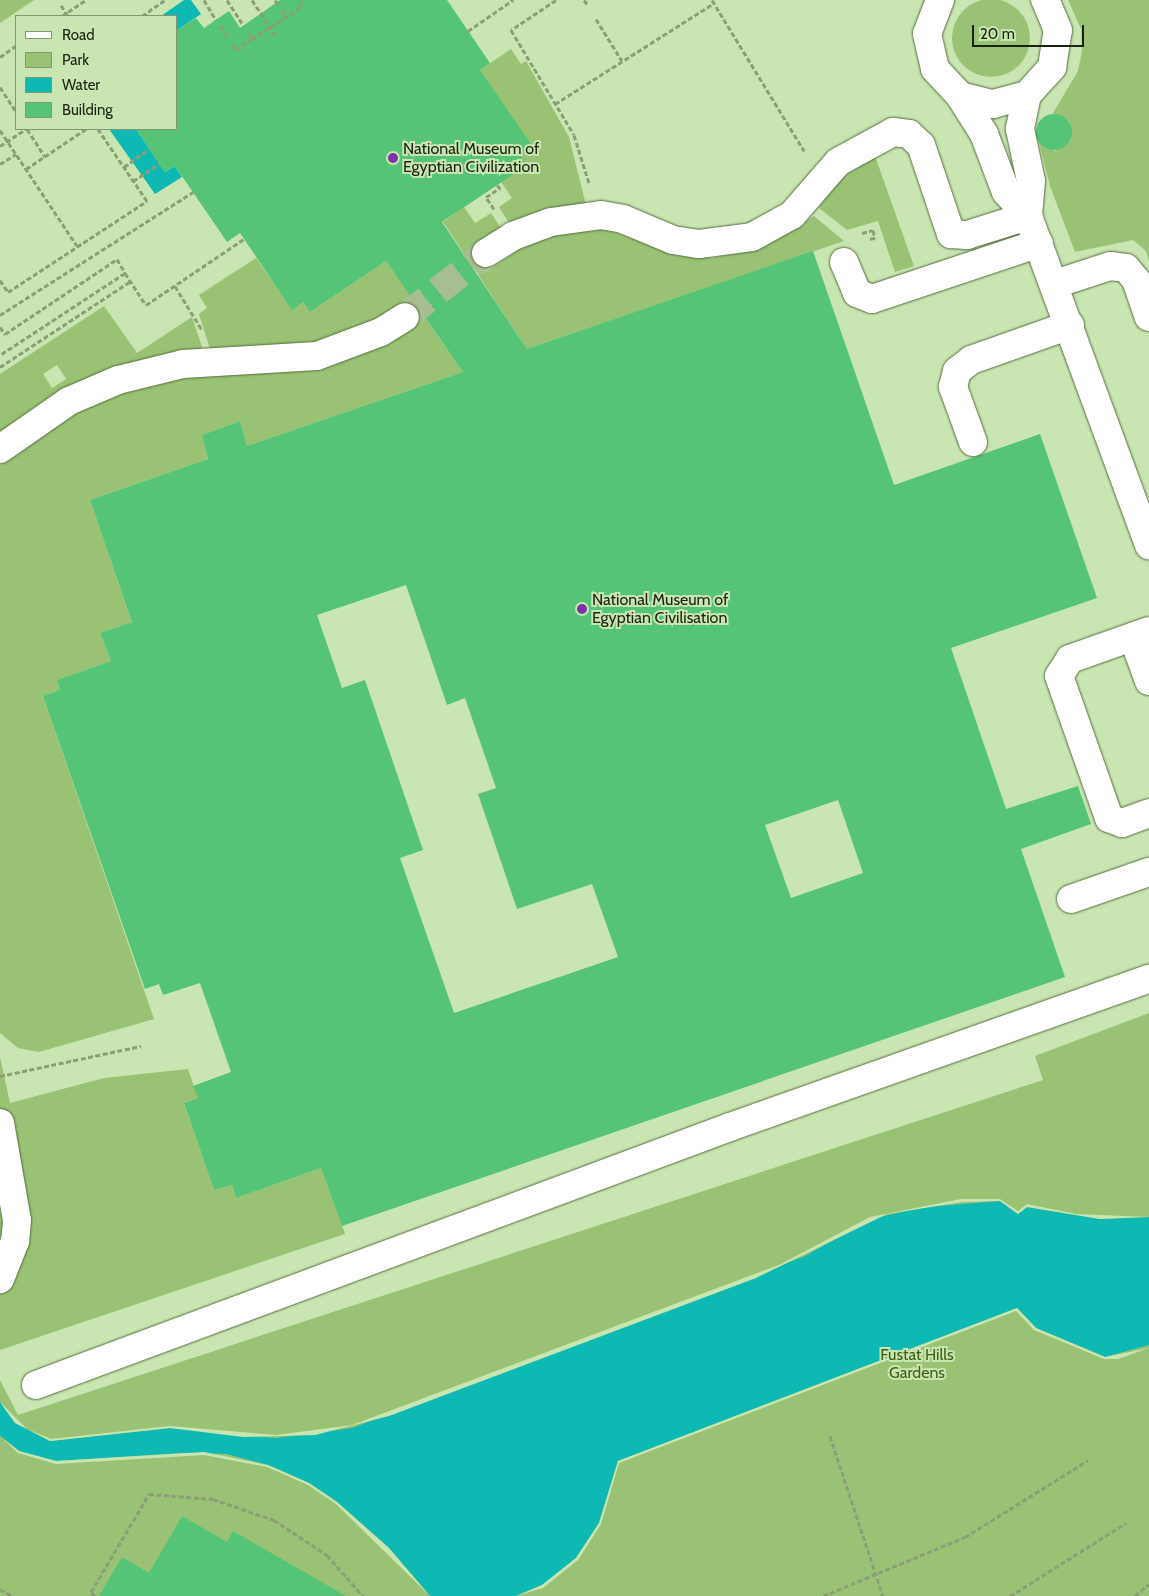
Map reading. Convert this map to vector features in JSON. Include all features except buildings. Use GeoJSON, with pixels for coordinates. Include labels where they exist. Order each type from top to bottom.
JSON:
{"type":"FeatureCollection","features":[{"type":"Feature","properties":{"kind":"lane"},"geometry":{"type":"LineString","coordinates":[[940,0],[927,34],[928,52],[940,77],[960,96],[984,134],[1006,192],[1028,216],[1055,284],[1149,545]]}},
{"type":"Feature","properties":{"kind":"lane"},"geometry":{"type":"LineString","coordinates":[[960,96],[994,104],[1027,95],[1041,83],[1058,49],[1058,30],[1045,0]]}},
{"type":"Feature","properties":{"kind":"lane"},"geometry":{"type":"LineString","coordinates":[[1027,95],[1020,128],[1031,181],[1028,216]]}},
{"type":"Feature","properties":{"kind":"lane"},"geometry":{"type":"LineString","coordinates":[[486,253],[513,236],[550,222],[592,216],[623,219],[673,240],[726,244],[772,228],[805,203],[822,180],[859,146],[901,132],[921,145],[952,234],[967,235],[1028,216]]}},
{"type":"Feature","properties":{"kind":"lane"},"geometry":{"type":"LineString","coordinates":[[844,262],[857,293],[872,299],[1039,243]]}},
{"type":"Feature","properties":{"kind":"lane"},"geometry":{"type":"LineString","coordinates":[[1055,284],[1110,266],[1126,268],[1136,280],[1149,317]]}},
{"type":"Feature","properties":{"kind":"lane"},"geometry":{"type":"LineString","coordinates":[[0,449],[69,401],[118,380],[208,361],[316,356],[381,332],[405,318]]}},
{"type":"Feature","properties":{"kind":"lane"},"geometry":{"type":"LineString","coordinates":[[973,442],[953,387],[957,371],[971,360],[1070,325]]}},
{"type":"Feature","properties":{"kind":"lane"},"geometry":{"type":"LineString","coordinates":[[1149,681],[1141,634],[1070,659],[1058,676],[1109,818],[1122,823],[1149,813]]}},
{"type":"Feature","properties":{"kind":"lane"},"geometry":{"type":"LineString","coordinates":[[1071,899],[1149,872]]}},
{"type":"Feature","properties":{"kind":"lane"},"geometry":{"type":"LineString","coordinates":[[36,1385],[730,1127],[1149,979]]}},
{"type":"Feature","properties":{"kind":"lane"},"geometry":{"type":"LineString","coordinates":[[0,1123],[16,1220],[15,1241],[0,1279]]}},
{"type":"Feature","properties":{"kind":"path"},"geometry":{"type":"LineString","coordinates":[[61,5],[67,15],[86,0]]}},
{"type":"Feature","properties":{"kind":"path"},"geometry":{"type":"LineString","coordinates":[[143,15],[165,0]]}},
{"type":"Feature","properties":{"kind":"path"},"geometry":{"type":"LineString","coordinates":[[204,0],[216,20]]}},
{"type":"Feature","properties":{"kind":"path"},"geometry":{"type":"LineString","coordinates":[[227,0],[243,25]]}},
{"type":"Feature","properties":{"kind":"path"},"geometry":{"type":"LineString","coordinates":[[252,0],[276,36]]}},
{"type":"Feature","properties":{"kind":"path"},"geometry":{"type":"LineString","coordinates":[[275,0],[278,4]]}},
{"type":"Feature","properties":{"kind":"path"},"geometry":{"type":"LineString","coordinates":[[232,44],[236,50],[252,40],[302,6],[299,0]]}},
{"type":"Feature","properties":{"kind":"path"},"geometry":{"type":"LineString","coordinates":[[468,31],[513,0]]}},
{"type":"Feature","properties":{"kind":"path"},"geometry":{"type":"LineString","coordinates":[[556,0],[511,30],[580,150],[592,216]]}},
{"type":"Feature","properties":{"kind":"path"},"geometry":{"type":"LineString","coordinates":[[584,0],[587,4]]}},
{"type":"Feature","properties":{"kind":"path"},"geometry":{"type":"LineString","coordinates":[[555,104],[713,2],[822,180]]}},
{"type":"Feature","properties":{"kind":"path"},"geometry":{"type":"LineString","coordinates":[[282,10],[286,17]]}},
{"type":"Feature","properties":{"kind":"path"},"geometry":{"type":"LineString","coordinates":[[596,18],[622,61]]}},
{"type":"Feature","properties":{"kind":"path"},"geometry":{"type":"LineString","coordinates":[[220,26],[227,36]]}},
{"type":"Feature","properties":{"kind":"path"},"geometry":{"type":"LineString","coordinates":[[248,33],[252,40]]}},
{"type":"Feature","properties":{"kind":"path"},"geometry":{"type":"LineString","coordinates":[[0,57],[15,47]]}},
{"type":"Feature","properties":{"kind":"path"},"geometry":{"type":"LineString","coordinates":[[0,87],[15,110]]}},
{"type":"Feature","properties":{"kind":"path"},"geometry":{"type":"LineString","coordinates":[[0,130],[77,246]]}},
{"type":"Feature","properties":{"kind":"path"},"geometry":{"type":"LineString","coordinates":[[0,146],[25,130]]}},
{"type":"Feature","properties":{"kind":"path"},"geometry":{"type":"LineString","coordinates":[[28,130],[45,157]]}},
{"type":"Feature","properties":{"kind":"path"},"geometry":{"type":"LineString","coordinates":[[26,169],[85,130]]}},
{"type":"Feature","properties":{"kind":"path"},"geometry":{"type":"LineString","coordinates":[[0,280],[8,292],[147,201],[99,130]]}},
{"type":"Feature","properties":{"kind":"path"},"geometry":{"type":"LineString","coordinates":[[124,167],[149,149]]}},
{"type":"Feature","properties":{"kind":"path"},"geometry":{"type":"LineString","coordinates":[[0,164],[16,154]]}},
{"type":"Feature","properties":{"kind":"path"},"geometry":{"type":"LineString","coordinates":[[133,181],[160,164]]}},
{"type":"Feature","properties":{"kind":"path"},"geometry":{"type":"LineString","coordinates":[[486,197],[500,188],[497,185]]}},
{"type":"Feature","properties":{"kind":"path"},"geometry":{"type":"LineString","coordinates":[[0,315],[193,192]]}},
{"type":"Feature","properties":{"kind":"path"},"geometry":{"type":"LineString","coordinates":[[0,327],[5,334],[117,259],[146,305],[244,239]]}},
{"type":"Feature","properties":{"kind":"path"},"geometry":{"type":"LineString","coordinates":[[0,354],[125,272]]}},
{"type":"Feature","properties":{"kind":"path"},"geometry":{"type":"LineString","coordinates":[[0,367],[131,282]]}},
{"type":"Feature","properties":{"kind":"path"},"geometry":{"type":"LineString","coordinates":[[175,286],[195,316]]}},
{"type":"Feature","properties":{"kind":"path"},"geometry":{"type":"LineString","coordinates":[[0,1076],[141,1046]]}},
{"type":"Feature","properties":{"kind":"path"},"geometry":{"type":"LineString","coordinates":[[830,1436],[883,1596]]}},
{"type":"Feature","properties":{"kind":"path"},"geometry":{"type":"LineString","coordinates":[[823,1596],[877,1577],[1007,1513],[1088,1460]]}},
{"type":"Feature","properties":{"kind":"path"},"geometry":{"type":"LineString","coordinates":[[96,1596],[91,1592],[149,1494],[213,1499],[274,1520],[327,1555],[363,1596]]}},
{"type":"Feature","properties":{"kind":"path"},"geometry":{"type":"LineString","coordinates":[[1010,1596],[1126,1523]]}},
{"type":"Feature","properties":{"kind":"path"},"geometry":{"type":"LineString","coordinates":[[1135,1596],[1149,1584]]}},
{"type":"Feature","properties":{"kind":"path"},"geometry":{"type":"LineString","coordinates":[[0,1588],[12,1596]]}},
{"type":"Feature","properties":{"kind":"green space"},"geometry":{"type":"Polygon","coordinates":[[[991,-1],[1006,2],[1018,11],[1027,23],[1030,38],[1027,53],[1018,65],[1006,74],[991,77],[976,74],[964,65],[955,53],[952,38],[955,23],[964,11],[976,2],[991,-1]]]}},
{"type":"Feature","properties":{"kind":"green space"},"geometry":{"type":"Polygon","coordinates":[[[0,0],[34,0],[0,23],[0,0]]]}},
{"type":"Feature","properties":{"kind":"green space"},"geometry":{"type":"Polygon","coordinates":[[[1068,0],[1149,0],[1149,262],[1146,251],[1133,240],[1075,252],[1050,186],[1039,142],[1055,151],[1071,140],[1070,122],[1053,113],[1078,71],[1082,51],[1081,29],[1068,0]]]}},
{"type":"Feature","properties":{"kind":"green space"},"geometry":{"type":"Polygon","coordinates":[[[511,49],[521,64],[526,61],[569,137],[585,205],[511,226],[499,207],[512,198],[501,182],[520,155],[532,147],[480,70],[511,49]]]}},
{"type":"Feature","properties":{"kind":"green space"},"geometry":{"type":"Polygon","coordinates":[[[875,156],[914,266],[895,272],[878,221],[847,230],[819,208],[839,180],[875,156]]]}},
{"type":"Feature","properties":{"kind":"green space"},"geometry":{"type":"Polygon","coordinates":[[[464,207],[475,223],[491,213],[503,231],[465,255],[443,222],[464,207]]]}},
{"type":"Feature","properties":{"kind":"green space"},"geometry":{"type":"Polygon","coordinates":[[[814,216],[844,241],[527,349],[479,276],[537,238],[580,229],[608,230],[660,249],[712,258],[764,247],[814,216]]]}},
{"type":"Feature","properties":{"kind":"green space"},"geometry":{"type":"Polygon","coordinates":[[[256,258],[292,309],[303,302],[310,312],[386,261],[413,299],[391,314],[314,347],[211,352],[199,314],[207,308],[199,295],[256,258]]]}},
{"type":"Feature","properties":{"kind":"green space"},"geometry":{"type":"Polygon","coordinates":[[[104,306],[137,353],[192,317],[204,353],[0,435],[0,374],[104,306]],[[57,365],[43,374],[52,388],[66,379],[57,365]]]}},
{"type":"Feature","properties":{"kind":"green space"},"geometry":{"type":"Polygon","coordinates":[[[424,316],[463,372],[247,446],[240,421],[202,435],[208,459],[90,500],[132,622],[100,633],[111,661],[57,680],[60,690],[43,696],[154,1019],[39,1052],[18,1048],[0,1033],[0,465],[41,429],[110,393],[397,335],[424,316]]]}},
{"type":"Feature","properties":{"kind":"green space","name":"Fustat Hills Gardens"},"geometry":{"type":"Polygon","coordinates":[[[1149,1013],[1149,1596],[0,1596],[0,1380],[18,1415],[1043,1080],[1035,1056],[1149,1013]]]}},
{"type":"Feature","properties":{"kind":"green space"},"geometry":{"type":"Polygon","coordinates":[[[0,1057],[10,1103],[104,1078],[188,1069],[198,1098],[184,1103],[214,1190],[232,1185],[236,1198],[321,1168],[345,1234],[0,1350],[0,1057]]]}},
{"type":"Feature","properties":{"kind":"water"},"geometry":{"type":"Polygon","coordinates":[[[184,0],[191,0],[201,14],[178,30],[178,15],[162,15],[184,0]]]}},
{"type":"Feature","properties":{"kind":"water"},"geometry":{"type":"Polygon","coordinates":[[[110,130],[137,130],[165,172],[175,166],[182,177],[155,194],[110,130]]]}},
{"type":"Feature","properties":{"kind":"water"},"geometry":{"type":"Polygon","coordinates":[[[1000,1201],[1018,1214],[1027,1207],[1100,1219],[1149,1217],[1149,1345],[1105,1357],[1036,1328],[1017,1308],[618,1461],[599,1523],[576,1558],[542,1585],[516,1596],[430,1596],[389,1548],[337,1502],[309,1483],[268,1465],[226,1454],[182,1453],[56,1461],[19,1451],[0,1436],[0,1402],[15,1423],[50,1441],[170,1428],[276,1438],[352,1428],[805,1256],[871,1219],[924,1207],[1000,1201]]]}},
{"type":"Feature","properties":{"kind":"pier"},"geometry":{"type":"Polygon","coordinates":[[[961,1199],[1000,1199],[1018,1211],[1027,1204],[1076,1214],[1149,1217],[1100,1219],[1027,1207],[1018,1214],[1000,1201],[962,1202],[887,1214],[756,1278],[389,1416],[315,1435],[243,1437],[170,1428],[50,1441],[15,1423],[0,1402],[27,1429],[51,1439],[170,1426],[276,1435],[352,1425],[779,1265],[870,1217],[961,1199]]]}},
{"type":"Feature","properties":{"kind":"pier"},"geometry":{"type":"Polygon","coordinates":[[[1017,1308],[1036,1328],[1105,1357],[1149,1348],[1118,1359],[1104,1359],[1034,1330],[1016,1311],[619,1463],[601,1524],[578,1560],[543,1588],[516,1596],[542,1585],[576,1558],[599,1523],[618,1461],[1017,1308]]]}},
{"type":"Feature","properties":{"kind":"pier"},"geometry":{"type":"Polygon","coordinates":[[[0,1436],[19,1451],[56,1461],[204,1452],[268,1465],[309,1483],[337,1502],[389,1548],[430,1596],[336,1504],[308,1485],[267,1467],[204,1455],[56,1464],[18,1453],[0,1436]]]}},
{"type":"Feature","properties":{"kind":"tunnel"},"geometry":{"type":"LineString","coordinates":[[405,317],[486,253]]}},
{"type":"Feature","properties":{"kind":"place","name":"National Museum of Egyptian Civilization"},"geometry":{"type":"Point","coordinates":[393,158]}},
{"type":"Feature","properties":{"kind":"place","name":"National Museum of Egyptian Civilisation"},"geometry":{"type":"Point","coordinates":[582,609]}}]}
